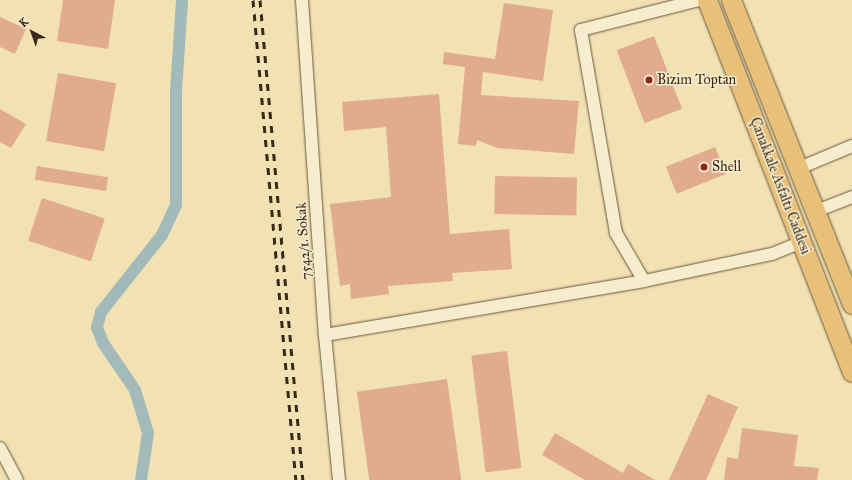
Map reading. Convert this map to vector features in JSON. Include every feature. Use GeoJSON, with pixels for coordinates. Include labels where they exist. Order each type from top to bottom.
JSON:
{"type":"FeatureCollection","features":[{"type":"Feature","properties":{"kind":"highway","name":"Çanakkale Asfaltı Caddesi"},"geometry":{"type":"LineString","coordinates":[[708,0],[852,372]]}},
{"type":"Feature","properties":{"kind":"highway","name":"Çanakkale Asfaltı Caddesi"},"geometry":{"type":"LineString","coordinates":[[731,0],[814,212],[852,304]]}},
{"type":"Feature","properties":{"kind":"street","name":"7542/1. Sokak"},"geometry":{"type":"LineString","coordinates":[[302,0],[325,335],[339,480]]}},
{"type":"Feature","properties":{"kind":"street"},"geometry":{"type":"LineString","coordinates":[[644,281],[616,233],[581,30],[699,0]]}},
{"type":"Feature","properties":{"kind":"street"},"geometry":{"type":"LineString","coordinates":[[797,169],[852,146]]}},
{"type":"Feature","properties":{"kind":"street"},"geometry":{"type":"LineString","coordinates":[[814,212],[852,197]]}},
{"type":"Feature","properties":{"kind":"street"},"geometry":{"type":"LineString","coordinates":[[325,335],[644,281],[772,254],[802,242]]}},
{"type":"Feature","properties":{"kind":"street"},"geometry":{"type":"LineString","coordinates":[[0,448],[17,480]]}},
{"type":"Feature","properties":{"kind":"building"},"geometry":{"type":"Polygon","coordinates":[[[63,0],[115,0],[108,49],[57,41],[63,0]]]}},
{"type":"Feature","properties":{"kind":"building"},"geometry":{"type":"Polygon","coordinates":[[[504,3],[553,10],[543,81],[483,72],[481,95],[579,101],[574,154],[497,148],[477,140],[476,146],[458,144],[465,67],[443,64],[444,52],[495,59],[504,3]]]}},
{"type":"Feature","properties":{"kind":"building"},"geometry":{"type":"Polygon","coordinates":[[[0,17],[26,29],[15,54],[0,47],[0,17]]]}},
{"type":"Feature","properties":{"kind":"building","name":"Bizim Toptan"},"geometry":{"type":"Polygon","coordinates":[[[654,36],[682,109],[645,123],[617,50],[654,36]]]}},
{"type":"Feature","properties":{"kind":"building"},"geometry":{"type":"Polygon","coordinates":[[[58,73],[116,83],[104,151],[46,141],[58,73]]]}},
{"type":"Feature","properties":{"kind":"building"},"geometry":{"type":"Polygon","coordinates":[[[439,94],[450,234],[509,229],[512,269],[452,273],[453,281],[388,286],[389,294],[351,299],[350,284],[340,286],[330,204],[391,197],[386,127],[344,131],[342,102],[439,94]]]}},
{"type":"Feature","properties":{"kind":"building"},"geometry":{"type":"Polygon","coordinates":[[[0,109],[26,124],[11,148],[0,142],[0,109]]]}},
{"type":"Feature","properties":{"kind":"building"},"geometry":{"type":"Polygon","coordinates":[[[715,147],[726,174],[677,194],[666,167],[715,147]]]}},
{"type":"Feature","properties":{"kind":"building"},"geometry":{"type":"Polygon","coordinates":[[[37,166],[108,177],[106,191],[35,180],[37,166]]]}},
{"type":"Feature","properties":{"kind":"building"},"geometry":{"type":"Polygon","coordinates":[[[495,176],[577,177],[576,215],[494,214],[495,176]]]}},
{"type":"Feature","properties":{"kind":"building"},"geometry":{"type":"Polygon","coordinates":[[[42,198],[105,218],[91,261],[28,241],[42,198]]]}},
{"type":"Feature","properties":{"kind":"building"},"geometry":{"type":"Polygon","coordinates":[[[507,351],[521,468],[486,473],[471,355],[507,351]]]}},
{"type":"Feature","properties":{"kind":"building"},"geometry":{"type":"Polygon","coordinates":[[[447,379],[461,480],[369,480],[357,392],[447,379]]]}},
{"type":"Feature","properties":{"kind":"building"},"geometry":{"type":"Polygon","coordinates":[[[708,394],[738,407],[706,480],[669,480],[708,394]]]}},
{"type":"Feature","properties":{"kind":"building"},"geometry":{"type":"Polygon","coordinates":[[[742,428],[798,435],[794,466],[819,468],[817,480],[724,480],[727,457],[738,459],[742,428]]]}},
{"type":"Feature","properties":{"kind":"building"},"geometry":{"type":"Polygon","coordinates":[[[555,433],[623,473],[628,464],[655,480],[585,480],[542,455],[555,433]]]}},
{"type":"Feature","properties":{"kind":"waterway"},"geometry":{"type":"LineString","coordinates":[[141,480],[148,433],[135,390],[103,343],[97,327],[101,312],[162,235],[176,205],[176,91],[182,0]]}},
{"type":"Feature","properties":{"kind":"railway"},"geometry":{"type":"LineString","coordinates":[[253,0],[296,480]]}},
{"type":"Feature","properties":{"kind":"railway"},"geometry":{"type":"LineString","coordinates":[[260,0],[303,480]]}},
{"type":"Feature","properties":{"kind":"place","name":"Bizim Toptan"},"geometry":{"type":"Point","coordinates":[649,80]}},
{"type":"Feature","properties":{"kind":"place","name":"Shell"},"geometry":{"type":"Point","coordinates":[704,167]}}]}
